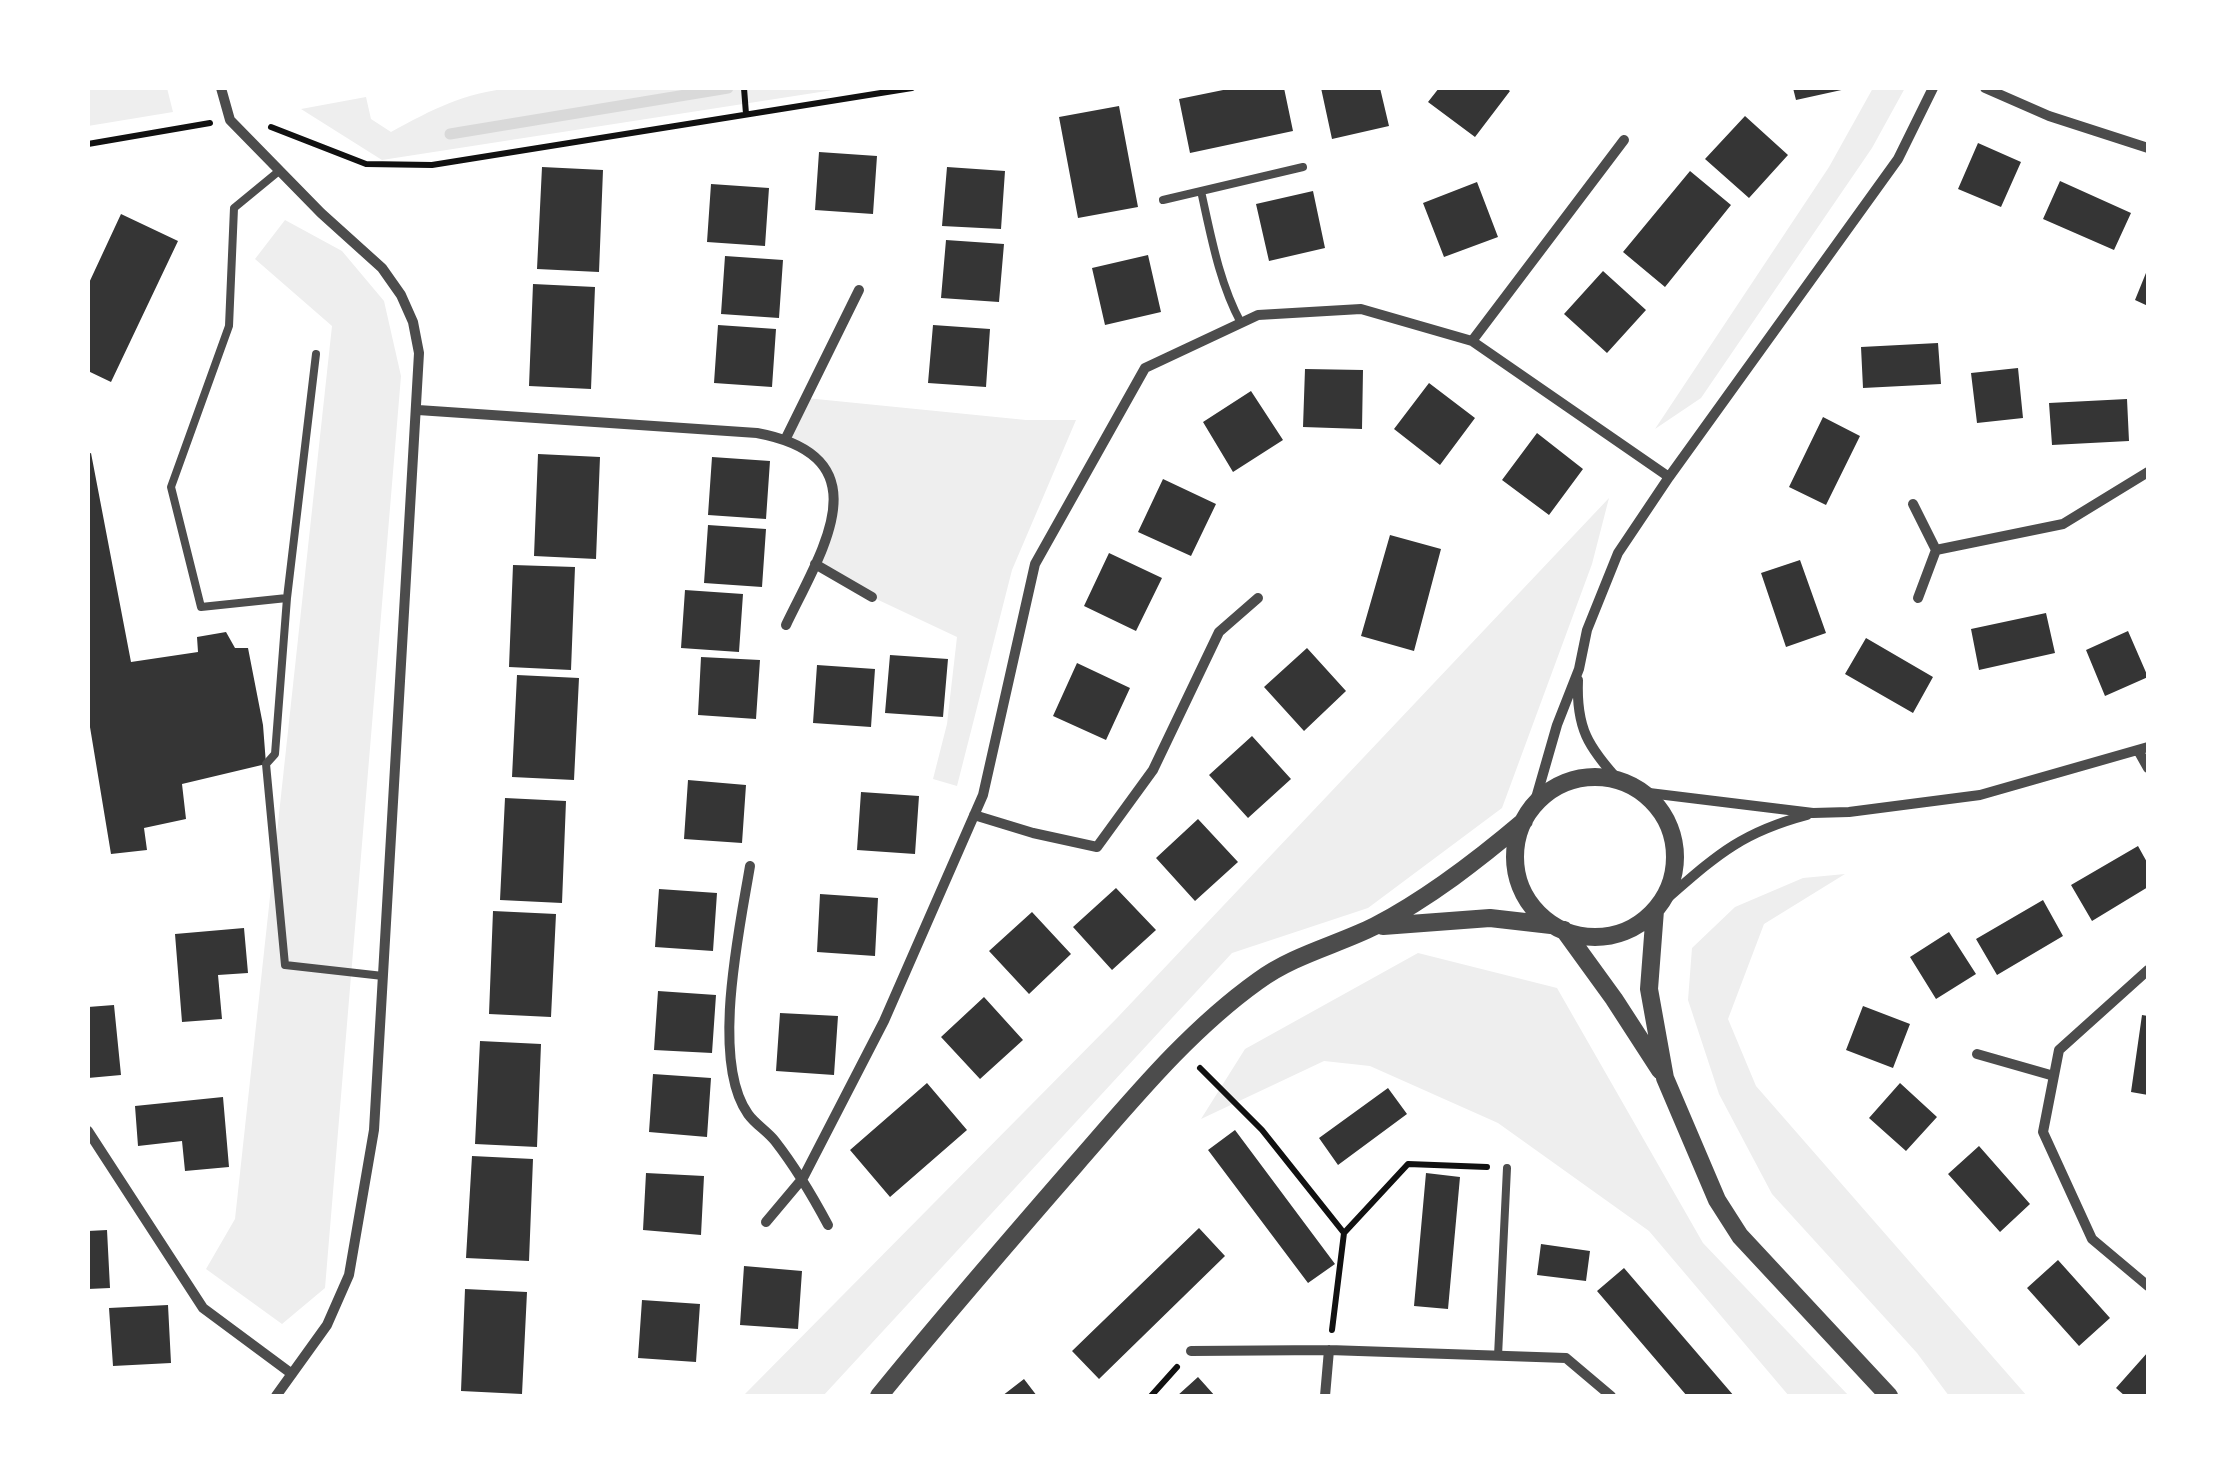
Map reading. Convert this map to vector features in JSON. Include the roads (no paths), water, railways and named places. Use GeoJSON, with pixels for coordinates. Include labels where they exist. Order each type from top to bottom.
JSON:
{"type":"FeatureCollection","features":[{"type":"Feature","properties":{"kind":"street"},"geometry":{"type":"LineString","coordinates":[[221,88],[230,120],[278,172],[382,268],[414,322],[419,353],[374,1130],[349,1275],[327,1324],[276,1396]]}},
{"type":"Feature","properties":{"kind":"street"},"geometry":{"type":"LineString","coordinates":[[1889,1396],[1740,1236],[1708,1182],[1665,1078],[1614,999],[1560,928],[1528,902],[1518,878],[1515,852],[1579,669],[1588,630],[1618,552],[1898,159],[1933,88]]}},
{"type":"Feature","properties":{"kind":"street"},"geometry":{"type":"LineString","coordinates":[[1985,88],[2050,116],[2148,148]]}},
{"type":"Feature","properties":{"kind":"street"},"geometry":{"type":"LineString","coordinates":[[1472,341],[1624,140]]}},
{"type":"Feature","properties":{"kind":"street"},"geometry":{"type":"LineString","coordinates":[[786,438],[859,290]]}},
{"type":"Feature","properties":{"kind":"street"},"geometry":{"type":"LineString","coordinates":[[766,1222],[802,1178],[884,1022],[987,777],[1035,564],[1145,368],[1258,315],[1362,309],[1472,341],[1669,477]]}},
{"type":"Feature","properties":{"kind":"street"},"geometry":{"type":"LineString","coordinates":[[418,410],[757,433],[786,438],[808,449],[833,485],[833,521],[786,625]]}},
{"type":"Feature","properties":{"kind":"street"},"geometry":{"type":"LineString","coordinates":[[1936,550],[2063,524],[2148,472]]}},
{"type":"Feature","properties":{"kind":"street"},"geometry":{"type":"LineString","coordinates":[[1913,504],[1936,550],[1918,598]]}},
{"type":"Feature","properties":{"kind":"street"},"geometry":{"type":"LineString","coordinates":[[815,564],[872,598]]}},
{"type":"Feature","properties":{"kind":"street"},"geometry":{"type":"LineString","coordinates":[[974,815],[1096,846],[1153,770],[1220,632],[1258,598]]}},
{"type":"Feature","properties":{"kind":"street"},"geometry":{"type":"LineString","coordinates":[[1579,669],[1577,706],[1582,727],[1590,748],[1620,782]]}},
{"type":"Feature","properties":{"kind":"street"},"geometry":{"type":"LineString","coordinates":[[1372,927],[1490,918],[1560,928],[1594,938],[1620,934],[1644,921],[1735,842],[1770,825],[1813,813],[1980,796],[2144,750],[2148,768]]}},
{"type":"Feature","properties":{"kind":"street"},"geometry":{"type":"LineString","coordinates":[[879,1396],[1127,1105],[1210,1020],[1261,978],[1372,927],[1481,858],[1554,788],[1578,778],[1605,777],[1641,792],[1653,801],[1668,823],[1675,850],[1674,876],[1659,906],[1649,989],[1665,1078]]}},
{"type":"Feature","properties":{"kind":"street"},"geometry":{"type":"LineString","coordinates":[[1641,792],[1813,813]]}},
{"type":"Feature","properties":{"kind":"street"},"geometry":{"type":"LineString","coordinates":[[750,866],[732,973],[734,1082],[747,1114],[772,1137],[802,1178],[828,1225]]}},
{"type":"Feature","properties":{"kind":"street"},"geometry":{"type":"LineString","coordinates":[[2148,970],[2059,1050],[2042,1132],[2092,1239],[2148,1286]]}},
{"type":"Feature","properties":{"kind":"street"},"geometry":{"type":"LineString","coordinates":[[1977,1054],[2054,1076]]}},
{"type":"Feature","properties":{"kind":"street"},"geometry":{"type":"LineString","coordinates":[[88,1131],[203,1308],[292,1374]]}},
{"type":"Feature","properties":{"kind":"street"},"geometry":{"type":"LineString","coordinates":[[1325,1396],[1329,1350]]}},
{"type":"Feature","properties":{"kind":"street"},"geometry":{"type":"LineString","coordinates":[[1191,1351],[1329,1350],[1566,1358],[1611,1396]]}},
{"type":"Feature","properties":{"kind":"lane"},"geometry":{"type":"LineString","coordinates":[[1163,200],[1304,167]]}},
{"type":"Feature","properties":{"kind":"lane"},"geometry":{"type":"LineString","coordinates":[[278,172],[234,208],[229,326],[171,487],[201,608],[286,598]]}},
{"type":"Feature","properties":{"kind":"lane"},"geometry":{"type":"LineString","coordinates":[[1201,191],[1230,303],[1241,323]]}},
{"type":"Feature","properties":{"kind":"lane"},"geometry":{"type":"LineString","coordinates":[[316,354],[286,598],[276,754],[266,764],[285,965],[383,976]]}},
{"type":"Feature","properties":{"kind":"lane"},"geometry":{"type":"LineString","coordinates":[[1498,1356],[1507,1168]]}},
{"type":"Feature","properties":{"kind":"waterway"},"geometry":{"type":"LineString","coordinates":[[450,134],[728,88]]}}]}
